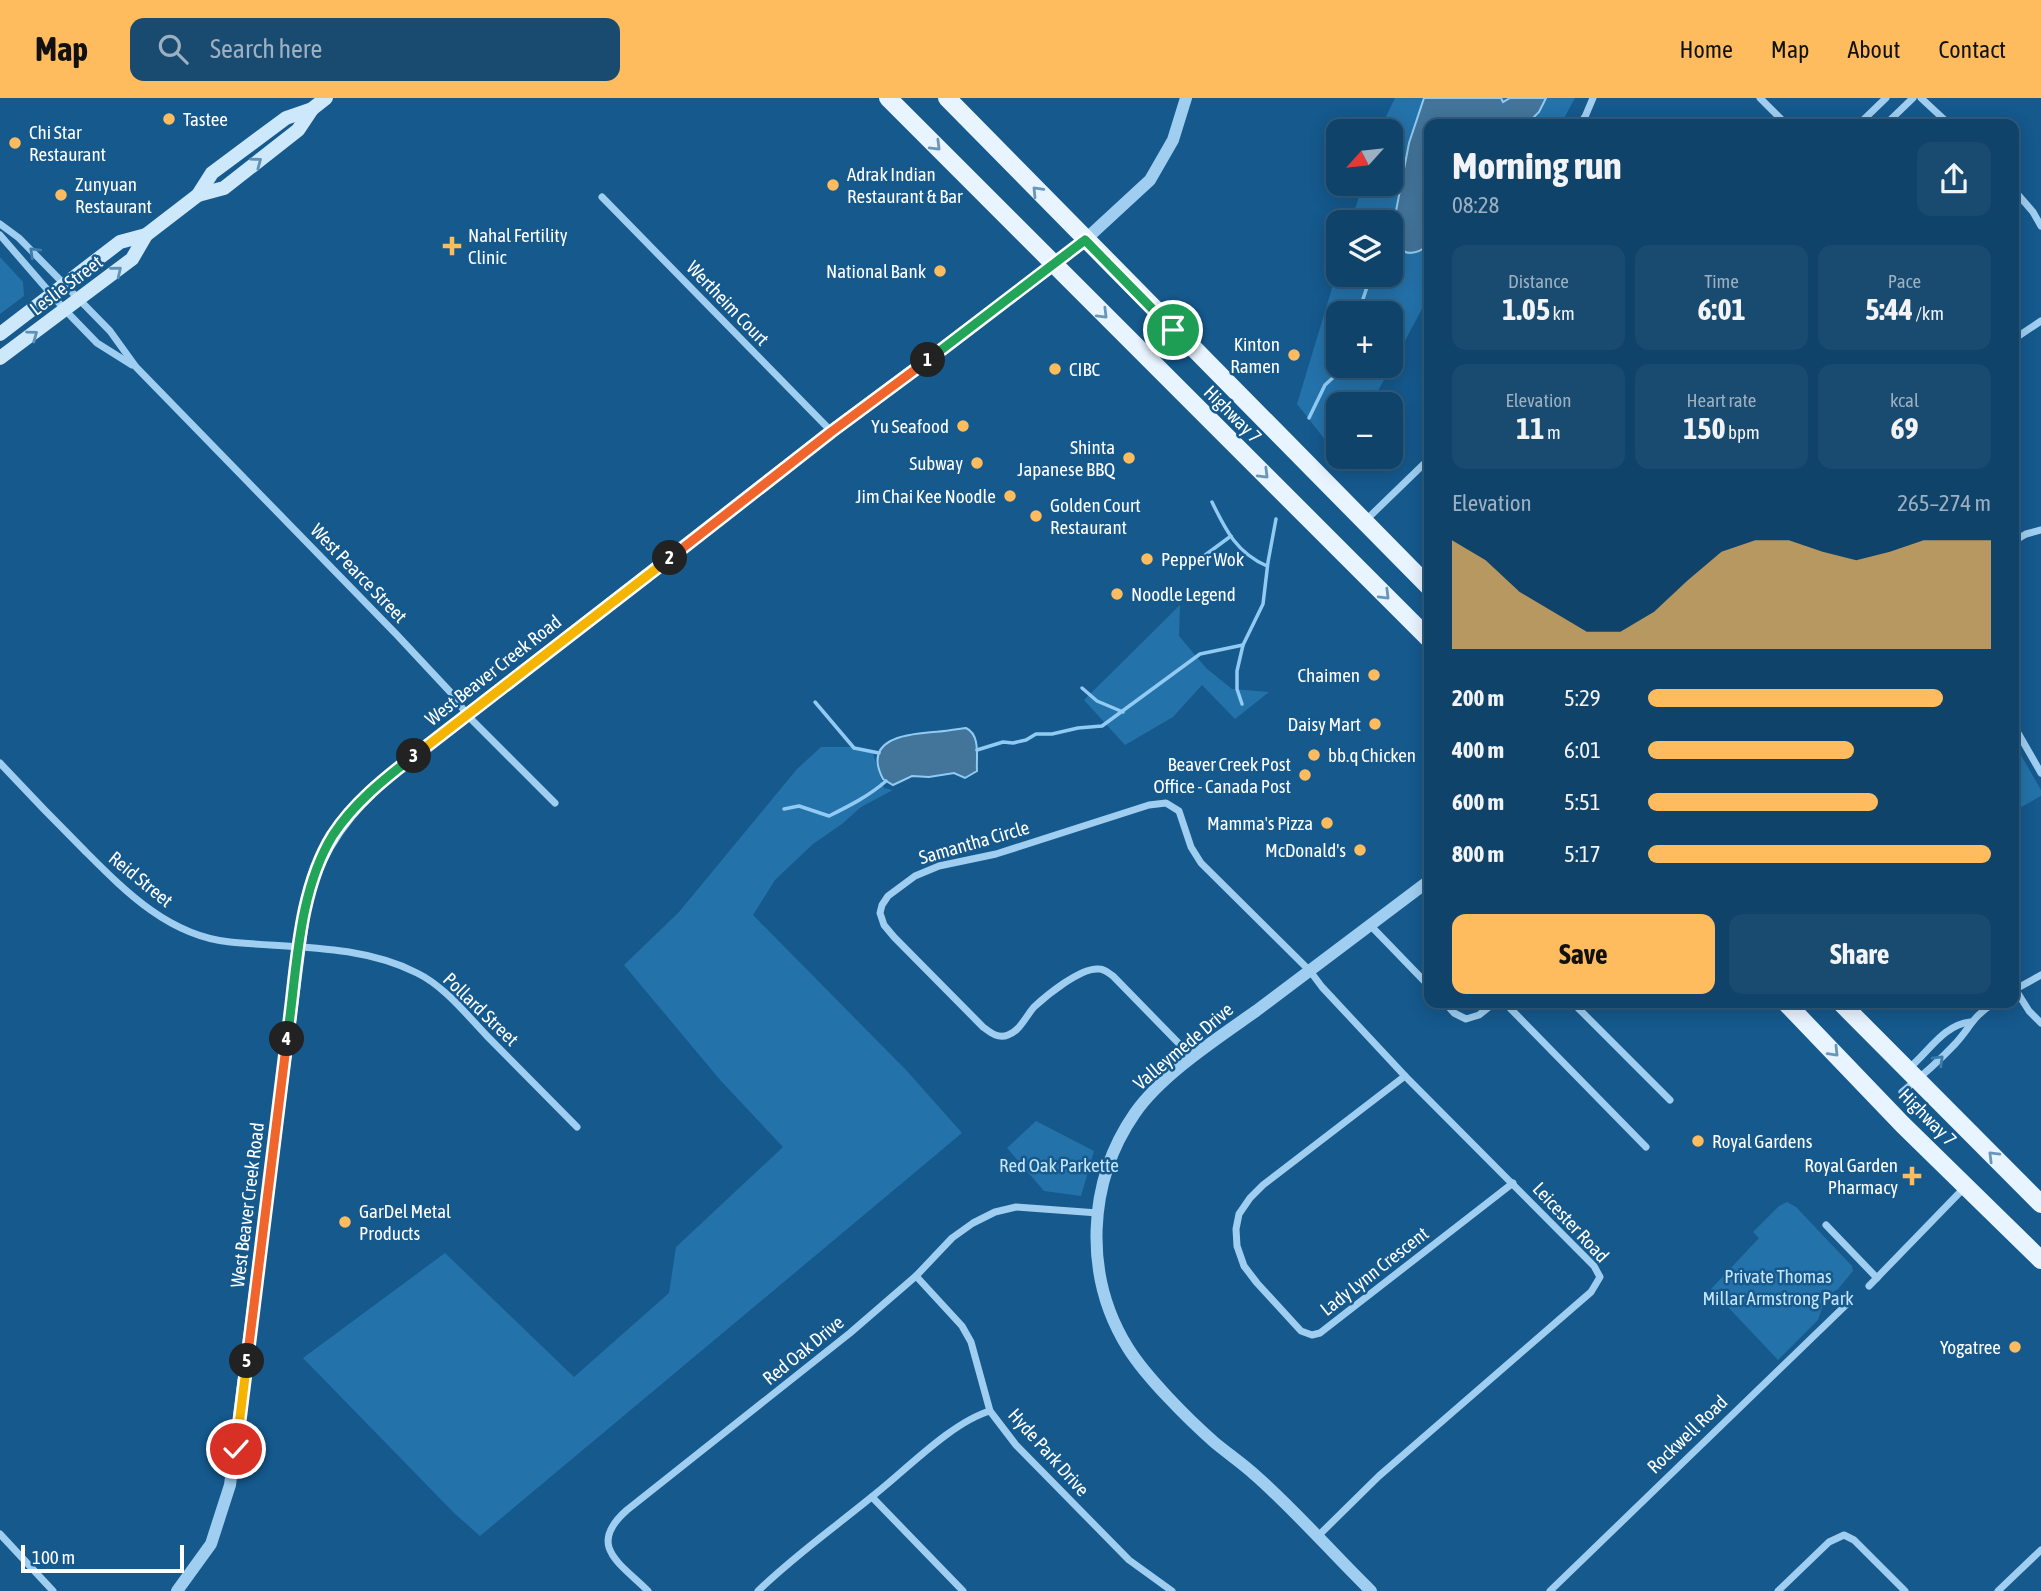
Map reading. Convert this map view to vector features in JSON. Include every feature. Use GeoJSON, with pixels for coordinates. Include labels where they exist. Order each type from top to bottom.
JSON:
{"type":"FeatureCollection","features":[{"type":"Feature","properties":{"kind":"main road","name":"Leslie Street"},"geometry":{"type":"LineString","coordinates":[[0,334],[120,242],[146,234],[198,195],[224,188],[298,130],[312,109],[326,98]]}},
{"type":"Feature","properties":{"kind":"main road","name":"Highway 7"},"geometry":{"type":"LineString","coordinates":[[888,98],[1424,634]]}},
{"type":"Feature","properties":{"kind":"main road","name":"Highway 7"},"geometry":{"type":"LineString","coordinates":[[947,98],[1078,245],[1424,582]]}},
{"type":"Feature","properties":{"kind":"main road","name":"Leslie Street"},"geometry":{"type":"LineString","coordinates":[[0,358],[132,259],[146,234]]}},
{"type":"Feature","properties":{"kind":"main road","name":"Highway 7"},"geometry":{"type":"LineString","coordinates":[[1791,1008],[1903,1125],[2041,1260]]}},
{"type":"Feature","properties":{"kind":"main road","name":"Highway 7"},"geometry":{"type":"LineString","coordinates":[[1846,1008],[2041,1204]]}},
{"type":"Feature","properties":{"kind":"street","name":"West Beaver Creek Road"},"geometry":{"type":"LineString","coordinates":[[177,1591],[211,1544],[230,1485],[300,947],[311,884],[335,833],[358,803],[376,787],[831,432],[1054,265],[1125,205],[1150,180],[1173,141],[1186,98]]}},
{"type":"Feature","properties":{"kind":"street"},"geometry":{"type":"LineString","coordinates":[[1584,119],[1593,98]]}},
{"type":"Feature","properties":{"kind":"street"},"geometry":{"type":"LineString","coordinates":[[1760,98],[1779,117]]}},
{"type":"Feature","properties":{"kind":"street"},"geometry":{"type":"LineString","coordinates":[[1864,119],[1886,98]]}},
{"type":"Feature","properties":{"kind":"street"},"geometry":{"type":"LineString","coordinates":[[1891,119],[1913,98]]}},
{"type":"Feature","properties":{"kind":"street"},"geometry":{"type":"LineString","coordinates":[[1920,98],[1943,119]]}},
{"type":"Feature","properties":{"kind":"street","name":"Wertheim Court"},"geometry":{"type":"LineString","coordinates":[[602,197],[831,432]]}},
{"type":"Feature","properties":{"kind":"street"},"geometry":{"type":"LineString","coordinates":[[2019,197],[2041,226]]}},
{"type":"Feature","properties":{"kind":"street","name":"West Pearce Street"},"geometry":{"type":"LineString","coordinates":[[0,224],[19,238],[65,284],[110,331],[136,367],[388,626],[454,696],[467,715],[555,803]]}},
{"type":"Feature","properties":{"kind":"street","name":"West Pearce Street"},"geometry":{"type":"LineString","coordinates":[[0,234],[65,310],[97,342],[136,367]]}},
{"type":"Feature","properties":{"kind":"street"},"geometry":{"type":"LineString","coordinates":[[2019,336],[2041,321]]}},
{"type":"Feature","properties":{"kind":"street"},"geometry":{"type":"LineString","coordinates":[[1364,523],[1424,464]]}},
{"type":"Feature","properties":{"kind":"street"},"geometry":{"type":"LineString","coordinates":[[2019,538],[2041,530]]}},
{"type":"Feature","properties":{"kind":"street"},"geometry":{"type":"LineString","coordinates":[[2019,735],[2041,773]]}},
{"type":"Feature","properties":{"kind":"street","name":"Reid Street"},"geometry":{"type":"LineString","coordinates":[[0,763],[111,878],[149,910],[211,938],[269,946],[300,947]]}},
{"type":"Feature","properties":{"kind":"street","name":"Samantha Circle"},"geometry":{"type":"LineString","coordinates":[[1193,1058],[1113,976],[1096,968],[1082,972],[1044,999],[1015,1031],[1001,1036],[993,1034],[894,937],[884,925],[880,913],[882,905],[888,896],[926,870],[996,854],[1166,803],[1179,811],[1191,847],[1201,863],[1310,971]]}},
{"type":"Feature","properties":{"kind":"street","name":"Valleymede Drive"},"geometry":{"type":"LineString","coordinates":[[1371,1591],[1253,1473],[1211,1439],[1151,1378],[1128,1348],[1108,1308],[1095,1248],[1103,1181],[1124,1132],[1135,1112],[1149,1096],[1193,1058],[1424,884]]}},
{"type":"Feature","properties":{"kind":"street"},"geometry":{"type":"LineString","coordinates":[[1370,925],[1424,981]]}},
{"type":"Feature","properties":{"kind":"street","name":"Pollard Street"},"geometry":{"type":"LineString","coordinates":[[300,947],[373,957],[419,974],[462,1009],[576,1127]]}},
{"type":"Feature","properties":{"kind":"street","name":"Leicester Road"},"geometry":{"type":"LineString","coordinates":[[1310,971],[1405,1076],[1594,1266],[1600,1277],[1598,1284],[1580,1303],[1379,1476],[1317,1537]]}},
{"type":"Feature","properties":{"kind":"street"},"geometry":{"type":"LineString","coordinates":[[2019,987],[2041,975]]}},
{"type":"Feature","properties":{"kind":"street"},"geometry":{"type":"LineString","coordinates":[[2019,995],[2041,1023]]}},
{"type":"Feature","properties":{"kind":"street"},"geometry":{"type":"LineString","coordinates":[[1450,1008],[1466,1019],[1479,1015],[1488,1008]]}},
{"type":"Feature","properties":{"kind":"street"},"geometry":{"type":"LineString","coordinates":[[1510,1008],[1646,1147]]}},
{"type":"Feature","properties":{"kind":"street"},"geometry":{"type":"LineString","coordinates":[[1578,1008],[1670,1100]]}},
{"type":"Feature","properties":{"kind":"street"},"geometry":{"type":"LineString","coordinates":[[1902,1092],[1923,1057],[1947,1031],[1956,1023],[1969,1022],[1987,1008]]}},
{"type":"Feature","properties":{"kind":"street"},"geometry":{"type":"LineString","coordinates":[[1912,1075],[1959,1039],[1966,1032],[1969,1022]]}},
{"type":"Feature","properties":{"kind":"street","name":"Lady Lynn Crescent"},"geometry":{"type":"LineString","coordinates":[[1405,1076],[1263,1185],[1239,1214],[1237,1246],[1244,1266],[1301,1331],[1312,1335],[1321,1333],[1513,1183]]}},
{"type":"Feature","properties":{"kind":"street"},"geometry":{"type":"LineString","coordinates":[[1869,1286],[1967,1186]]}},
{"type":"Feature","properties":{"kind":"street","name":"Red Oak Drive"},"geometry":{"type":"LineString","coordinates":[[648,1591],[614,1557],[607,1546],[608,1533],[613,1522],[850,1333],[916,1276],[952,1238],[973,1223],[995,1212],[1026,1207],[1098,1213]]}},
{"type":"Feature","properties":{"kind":"street"},"geometry":{"type":"LineString","coordinates":[[1826,1225],[1877,1278]]}},
{"type":"Feature","properties":{"kind":"street","name":"Hyde Park Drive"},"geometry":{"type":"LineString","coordinates":[[916,1276],[962,1326],[971,1342],[990,1411],[1016,1445],[1129,1560],[1172,1591]]}},
{"type":"Feature","properties":{"kind":"street","name":"Rockwell Road"},"geometry":{"type":"LineString","coordinates":[[1550,1591],[1848,1303]]}},
{"type":"Feature","properties":{"kind":"street"},"geometry":{"type":"LineString","coordinates":[[758,1591],[793,1559],[971,1419],[990,1411]]}},
{"type":"Feature","properties":{"kind":"street"},"geometry":{"type":"LineString","coordinates":[[872,1497],[961,1590]]}},
{"type":"Feature","properties":{"kind":"street"},"geometry":{"type":"LineString","coordinates":[[0,1534],[53,1591]]}},
{"type":"Feature","properties":{"kind":"street"},"geometry":{"type":"LineString","coordinates":[[1778,1591],[1829,1542],[1844,1535],[1854,1540],[1906,1591]]}},
{"type":"Feature","properties":{"kind":"street"},"geometry":{"type":"LineString","coordinates":[[1998,1591],[2041,1550]]}},
{"type":"Feature","properties":{"kind":"green space"},"geometry":{"type":"Polygon","coordinates":[[[1395,98],[1575,98],[1564,119],[1424,119],[1424,305],[1403,344],[1403,301],[1328,301],[1332,287],[1403,287],[1403,210],[1355,210],[1359,196],[1404,196],[1404,119],[1385,119],[1395,98]]]}},
{"type":"Feature","properties":{"kind":"green space"},"geometry":{"type":"Polygon","coordinates":[[[0,257],[23,282],[24,296],[0,314],[0,257]]]}},
{"type":"Feature","properties":{"kind":"green space"},"geometry":{"type":"Polygon","coordinates":[[[1326,308],[1326,378],[1385,378],[1377,392],[1326,392],[1326,441],[1297,404],[1326,308]]]}},
{"type":"Feature","properties":{"kind":"green space"},"geometry":{"type":"Polygon","coordinates":[[[1180,605],[1179,636],[1206,668],[1232,689],[1269,692],[1235,719],[1202,685],[1173,717],[1125,745],[1084,700],[1180,605]]]}},
{"type":"Feature","properties":{"kind":"green space"},"geometry":{"type":"Polygon","coordinates":[[[821,747],[872,750],[884,788],[893,790],[861,807],[813,844],[775,880],[753,915],[907,1071],[962,1133],[480,1536],[454,1513],[303,1358],[445,1253],[574,1377],[669,1293],[676,1247],[783,1147],[721,1081],[624,965],[679,912],[797,769],[821,747]]]}},
{"type":"Feature","properties":{"kind":"green space"},"geometry":{"type":"Polygon","coordinates":[[[2019,752],[2041,790],[2041,796],[2019,808],[2019,752]]]}},
{"type":"Feature","properties":{"kind":"green space","name":"Red Oak Parkette"},"geometry":{"type":"Polygon","coordinates":[[[1036,1121],[1094,1151],[1081,1196],[1044,1191],[1007,1148],[1036,1121]]]}},
{"type":"Feature","properties":{"kind":"green space","name":"Private Thomas Millar Armstrong Park"},"geometry":{"type":"Polygon","coordinates":[[[1787,1202],[1796,1207],[1852,1266],[1853,1271],[1838,1289],[1826,1296],[1818,1320],[1778,1360],[1711,1289],[1759,1238],[1753,1232],[1779,1206],[1787,1202]]]}},
{"type":"Feature","properties":{"kind":"shaded area"},"geometry":{"type":"Polygon","coordinates":[[[1424,98],[1501,98],[1503,102],[1510,98],[1546,98],[1532,119],[1424,119],[1424,248],[1410,253],[1403,250],[1403,210],[1396,210],[1399,196],[1404,196],[1404,169],[1409,143],[1424,98]]]}},
{"type":"Feature","properties":{"kind":"shaded area"},"geometry":{"type":"Polygon","coordinates":[[[966,728],[971,731],[976,741],[977,771],[965,778],[954,773],[929,777],[912,776],[893,785],[883,779],[878,766],[878,755],[882,747],[890,741],[911,735],[966,728]]]}},
{"type":"Feature","properties":{"kind":"waterway"},"geometry":{"type":"LineString","coordinates":[[1362,301],[1367,287]]}},
{"type":"Feature","properties":{"kind":"waterway"},"geometry":{"type":"LineString","coordinates":[[1309,418],[1325,385],[1333,378]]}},
{"type":"Feature","properties":{"kind":"waterway"},"geometry":{"type":"LineString","coordinates":[[1212,502],[1240,548],[1267,566]]}},
{"type":"Feature","properties":{"kind":"waterway"},"geometry":{"type":"LineString","coordinates":[[1242,704],[1237,689],[1237,671],[1243,645],[1263,604],[1276,519]]}},
{"type":"Feature","properties":{"kind":"waterway"},"geometry":{"type":"LineString","coordinates":[[1193,564],[1231,536]]}},
{"type":"Feature","properties":{"kind":"waterway"},"geometry":{"type":"LineString","coordinates":[[977,750],[1003,742],[1026,740],[1036,734],[1102,726],[1200,654],[1243,645]]}},
{"type":"Feature","properties":{"kind":"waterway"},"geometry":{"type":"LineString","coordinates":[[1082,688],[1097,701],[1123,712]]}},
{"type":"Feature","properties":{"kind":"waterway"},"geometry":{"type":"LineString","coordinates":[[815,702],[854,748],[879,753]]}},
{"type":"Feature","properties":{"kind":"waterway"},"geometry":{"type":"LineString","coordinates":[[784,809],[799,806],[829,816],[866,796],[886,781]]}},
{"type":"Feature","properties":{"kind":"place","name":"Tastee"},"geometry":{"type":"Point","coordinates":[169,119]}},
{"type":"Feature","properties":{"kind":"place","name":"Chi Star Restaurant"},"geometry":{"type":"Point","coordinates":[15,143]}},
{"type":"Feature","properties":{"kind":"place","name":"Adrak Indian Restaurant & Bar"},"geometry":{"type":"Point","coordinates":[833,185]}},
{"type":"Feature","properties":{"kind":"place","name":"Zunyuan Restaurant"},"geometry":{"type":"Point","coordinates":[61,195]}},
{"type":"Feature","properties":{"kind":"place","name":"Nahal Fertility Clinic"},"geometry":{"type":"Point","coordinates":[452,246]}},
{"type":"Feature","properties":{"kind":"place","name":"National Bank"},"geometry":{"type":"Point","coordinates":[940,271]}},
{"type":"Feature","properties":{"kind":"place","name":"Kinton Ramen"},"geometry":{"type":"Point","coordinates":[1294,355]}},
{"type":"Feature","properties":{"kind":"place","name":"CIBC"},"geometry":{"type":"Point","coordinates":[1055,369]}},
{"type":"Feature","properties":{"kind":"place","name":"Yu Seafood"},"geometry":{"type":"Point","coordinates":[963,426]}},
{"type":"Feature","properties":{"kind":"place","name":"Shinta Japanese BBQ"},"geometry":{"type":"Point","coordinates":[1129,458]}},
{"type":"Feature","properties":{"kind":"place","name":"Subway"},"geometry":{"type":"Point","coordinates":[977,463]}},
{"type":"Feature","properties":{"kind":"place","name":"Jim Chai Kee Noodle"},"geometry":{"type":"Point","coordinates":[1010,496]}},
{"type":"Feature","properties":{"kind":"place","name":"Golden Court Restaurant"},"geometry":{"type":"Point","coordinates":[1036,516]}},
{"type":"Feature","properties":{"kind":"place","name":"Pepper Wok"},"geometry":{"type":"Point","coordinates":[1147,559]}},
{"type":"Feature","properties":{"kind":"place","name":"Noodle Legend"},"geometry":{"type":"Point","coordinates":[1117,594]}},
{"type":"Feature","properties":{"kind":"place","name":"Chaimen"},"geometry":{"type":"Point","coordinates":[1374,675]}},
{"type":"Feature","properties":{"kind":"place","name":"Daisy Mart"},"geometry":{"type":"Point","coordinates":[1375,724]}},
{"type":"Feature","properties":{"kind":"place","name":"bb.q Chicken"},"geometry":{"type":"Point","coordinates":[1314,755]}},
{"type":"Feature","properties":{"kind":"place","name":"Beaver Creek Post Office - Canada Post"},"geometry":{"type":"Point","coordinates":[1305,775]}},
{"type":"Feature","properties":{"kind":"place","name":"Mamma's Pizza"},"geometry":{"type":"Point","coordinates":[1327,823]}},
{"type":"Feature","properties":{"kind":"place","name":"McDonald's"},"geometry":{"type":"Point","coordinates":[1360,850]}},
{"type":"Feature","properties":{"kind":"place","name":"Royal Gardens"},"geometry":{"type":"Point","coordinates":[1698,1141]}},
{"type":"Feature","properties":{"kind":"place","name":"Royal Garden Pharmacy"},"geometry":{"type":"Point","coordinates":[1912,1176]}},
{"type":"Feature","properties":{"kind":"place","name":"GarDel Metal Products"},"geometry":{"type":"Point","coordinates":[345,1222]}},
{"type":"Feature","properties":{"kind":"place","name":"Yogatree"},"geometry":{"type":"Point","coordinates":[2015,1347]}},
{"type":"Feature","properties":{"kind":"route"},"geometry":{"type":"LineString","coordinates":[[236,1449],[304,914],[311,884],[326,848],[358,803],[406,762],[831,432],[1085,240],[1173,330]]}}]}
